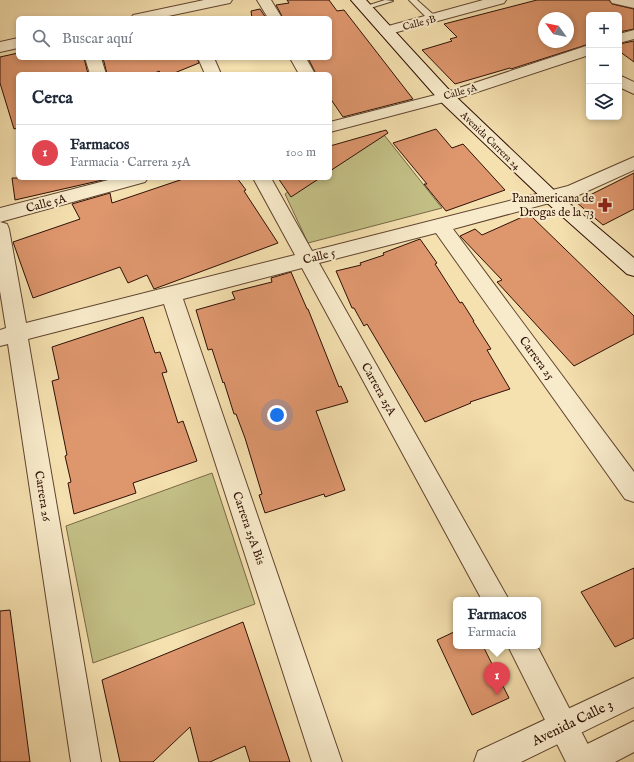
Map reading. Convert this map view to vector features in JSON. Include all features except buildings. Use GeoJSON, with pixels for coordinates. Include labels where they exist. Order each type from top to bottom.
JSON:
{"type":"FeatureCollection","features":[{"type":"Feature","properties":{"kind":"street"},"geometry":{"type":"LineString","coordinates":[[148,16],[225,0]]}},
{"type":"Feature","properties":{"kind":"street"},"geometry":{"type":"LineString","coordinates":[[264,0],[274,16]]}},
{"type":"Feature","properties":{"kind":"street","name":"Calle 5B"},"geometry":{"type":"LineString","coordinates":[[386,32],[499,0]]}},
{"type":"Feature","properties":{"kind":"street"},"geometry":{"type":"LineString","coordinates":[[617,0],[634,4]]}},
{"type":"Feature","properties":{"kind":"street","name":"Avenida Carrera 24"},"geometry":{"type":"LineString","coordinates":[[361,4],[445,96],[551,197],[634,269]]}},
{"type":"Feature","properties":{"kind":"street"},"geometry":{"type":"LineString","coordinates":[[622,38],[634,34]]}},
{"type":"Feature","properties":{"kind":"street"},"geometry":{"type":"LineString","coordinates":[[0,47],[16,43]]}},
{"type":"Feature","properties":{"kind":"street","name":"Calle 5A"},"geometry":{"type":"LineString","coordinates":[[332,121],[445,96],[582,52]]}},
{"type":"Feature","properties":{"kind":"street"},"geometry":{"type":"LineString","coordinates":[[94,60],[97,72]]}},
{"type":"Feature","properties":{"kind":"street"},"geometry":{"type":"LineString","coordinates":[[207,60],[212,72]]}},
{"type":"Feature","properties":{"kind":"street"},"geometry":{"type":"LineString","coordinates":[[299,60],[307,72]]}},
{"type":"Feature","properties":{"kind":"street"},"geometry":{"type":"LineString","coordinates":[[622,82],[634,89]]}},
{"type":"Feature","properties":{"kind":"street","name":"Calle 5"},"geometry":{"type":"LineString","coordinates":[[8,336],[573,191],[634,163]]}},
{"type":"Feature","properties":{"kind":"street","name":"Calle 5A"},"geometry":{"type":"LineString","coordinates":[[0,215],[129,180]]}},
{"type":"Feature","properties":{"kind":"street","name":"Carrera 25A"},"geometry":{"type":"LineString","coordinates":[[263,180],[494,597]]}},
{"type":"Feature","properties":{"kind":"street","name":"Carrera 25"},"geometry":{"type":"LineString","coordinates":[[440,225],[634,491]]}},
{"type":"Feature","properties":{"kind":"street","name":"Carrera 26"},"geometry":{"type":"LineString","coordinates":[[0,229],[8,336],[86,762]]}},
{"type":"Feature","properties":{"kind":"street","name":"Carrera 25A Bis"},"geometry":{"type":"LineString","coordinates":[[171,294],[327,762]]}},
{"type":"Feature","properties":{"kind":"street"},"geometry":{"type":"LineString","coordinates":[[524,649],[583,762],[634,736]]}},
{"type":"Feature","properties":{"kind":"street","name":"Avenida Calle 3"},"geometry":{"type":"LineString","coordinates":[[489,762],[634,692]]}},
{"type":"Feature","properties":{"kind":"lane"},"geometry":{"type":"LineString","coordinates":[[413,0],[433,18]]}},
{"type":"Feature","properties":{"kind":"lane"},"geometry":{"type":"LineString","coordinates":[[361,4],[389,1]]}},
{"type":"Feature","properties":{"kind":"shaded area"},"geometry":{"type":"Polygon","coordinates":[[[381,131],[442,208],[308,243],[285,194],[306,180],[332,180],[332,163],[381,131]]]}},
{"type":"Feature","properties":{"kind":"shaded area"},"geometry":{"type":"Polygon","coordinates":[[[212,473],[255,604],[93,663],[66,526],[212,473]]]}},
{"type":"Feature","properties":{"kind":"place","name":"Panamericana de Drogas de la 73"},"geometry":{"type":"Point","coordinates":[605,205]}},
{"type":"Feature","properties":{"kind":"place","name":"Farmacos"},"geometry":{"type":"Point","coordinates":[497,695]}}]}
